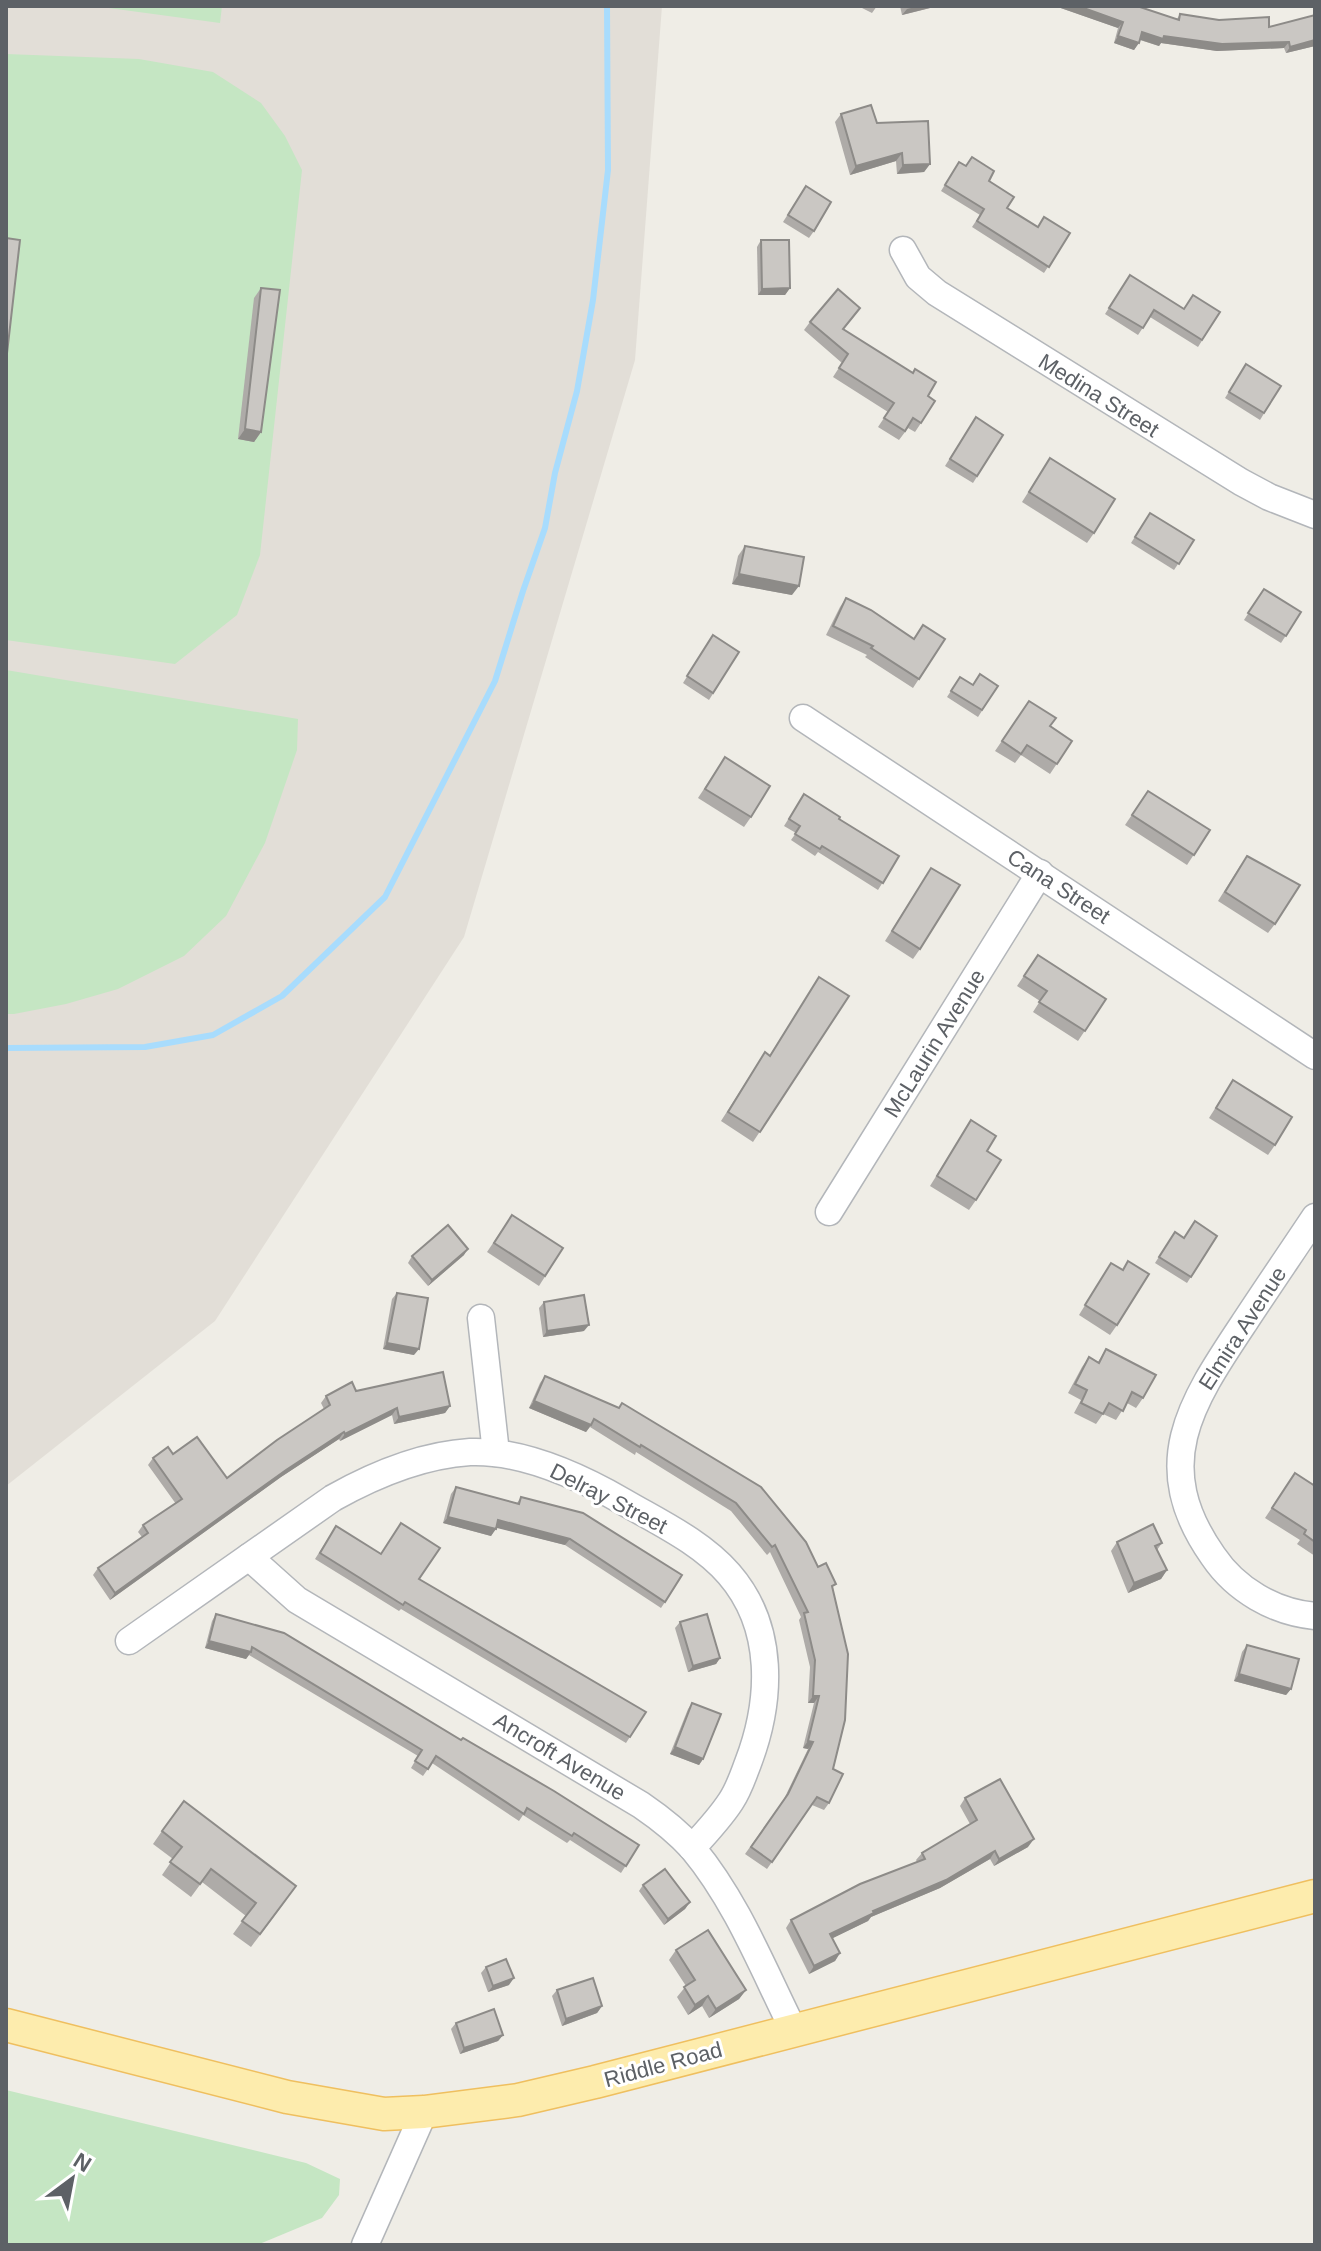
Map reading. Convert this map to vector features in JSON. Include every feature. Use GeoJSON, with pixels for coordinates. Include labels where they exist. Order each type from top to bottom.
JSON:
{"type":"FeatureCollection","features":[{"type":"Feature","properties":{"kind":"main road","name":"Riddle Road"},"geometry":{"type":"LineString","coordinates":[[6,2025],[287,2097],[384,2114],[424,2112],[518,2100],[595,2082],[1315,1896]]}},
{"type":"Feature","properties":{"kind":"street","name":"Medina Street"},"geometry":{"type":"LineString","coordinates":[[903,250],[918,277],[937,293],[1241,482],[1315,515]]}},
{"type":"Feature","properties":{"kind":"street","name":"Cana Street"},"geometry":{"type":"LineString","coordinates":[[803,718],[1315,1056]]}},
{"type":"Feature","properties":{"kind":"street","name":"McLaurin Avenue"},"geometry":{"type":"LineString","coordinates":[[829,1212],[1040,873]]}},
{"type":"Feature","properties":{"kind":"street","name":"Elmira Avenue"},"geometry":{"type":"LineString","coordinates":[[1315,1217],[1204,1383],[1186,1424],[1181,1466],[1190,1516],[1220,1566],[1249,1593],[1267,1603],[1315,1616]]}},
{"type":"Feature","properties":{"kind":"street"},"geometry":{"type":"LineString","coordinates":[[481,1318],[496,1453]]}},
{"type":"Feature","properties":{"kind":"street","name":"Delray Street"},"geometry":{"type":"LineString","coordinates":[[129,1641],[333,1498],[367,1479],[441,1456],[470,1452],[496,1453],[560,1471],[611,1495],[707,1552],[742,1592],[754,1617],[767,1668],[761,1726],[738,1789],[692,1848]]}},
{"type":"Feature","properties":{"kind":"street","name":"Ancroft Avenue"},"geometry":{"type":"LineString","coordinates":[[249,1557],[297,1600],[641,1805],[672,1828],[712,1874],[738,1917],[793,2029]]}},
{"type":"Feature","properties":{"kind":"street"},"geometry":{"type":"LineString","coordinates":[[365,2245],[424,2112]]}},
{"type":"Feature","properties":{"kind":"shaded area"},"geometry":{"type":"Polygon","coordinates":[[[6,6],[662,6],[635,360],[464,937],[215,1321],[6,1486],[6,6]]]}},
{"type":"Feature","properties":{"kind":"green space"},"geometry":{"type":"Polygon","coordinates":[[[94,6],[222,6],[220,23],[94,6]]]}},
{"type":"Feature","properties":{"kind":"green space"},"geometry":{"type":"Polygon","coordinates":[[[6,54],[139,59],[213,72],[261,103],[285,136],[302,170],[260,555],[237,615],[175,664],[6,640],[6,54]]]}},
{"type":"Feature","properties":{"kind":"green space"},"geometry":{"type":"Polygon","coordinates":[[[6,670],[298,719],[297,750],[265,843],[226,916],[184,956],[118,989],[66,1004],[14,1014],[6,1014],[6,670]]]}},
{"type":"Feature","properties":{"kind":"green space"},"geometry":{"type":"Polygon","coordinates":[[[6,2090],[306,2163],[340,2179],[339,2195],[322,2218],[257,2245],[6,2245],[6,2090]]]}},
{"type":"Feature","properties":{"kind":"building"},"geometry":{"type":"Polygon","coordinates":[[[1078,6],[1137,6],[1179,20],[1180,14],[1219,20],[1269,17],[1269,27],[1315,15],[1315,40],[1290,47],[1289,42],[1222,44],[1164,36],[1163,39],[1142,32],[1139,43],[1118,36],[1123,22],[1078,6]]]}},
{"type":"Feature","properties":{"kind":"building"},"geometry":{"type":"Polygon","coordinates":[[[871,105],[877,123],[928,121],[930,164],[903,165],[902,153],[856,166],[841,114],[871,105]]]}},
{"type":"Feature","properties":{"kind":"building"},"geometry":{"type":"Polygon","coordinates":[[[972,157],[994,171],[989,181],[1014,197],[1007,208],[1038,227],[1044,217],[1070,233],[1049,267],[977,221],[984,209],[945,185],[959,162],[966,166],[972,157]]]}},
{"type":"Feature","properties":{"kind":"building"},"geometry":{"type":"Polygon","coordinates":[[[806,186],[831,202],[814,231],[788,215],[806,186]]]}},
{"type":"Feature","properties":{"kind":"building"},"geometry":{"type":"Polygon","coordinates":[[[6,238],[20,240],[6,362],[6,238]]]}},
{"type":"Feature","properties":{"kind":"building"},"geometry":{"type":"Polygon","coordinates":[[[761,240],[789,240],[790,288],[762,289],[761,240]]]}},
{"type":"Feature","properties":{"kind":"building"},"geometry":{"type":"Polygon","coordinates":[[[1130,275],[1184,309],[1193,295],[1220,312],[1202,340],[1154,310],[1143,328],[1109,308],[1130,275]]]}},
{"type":"Feature","properties":{"kind":"building"},"geometry":{"type":"Polygon","coordinates":[[[261,288],[280,290],[261,432],[245,429],[261,288]]]}},
{"type":"Feature","properties":{"kind":"building"},"geometry":{"type":"Polygon","coordinates":[[[838,289],[860,308],[843,329],[913,373],[915,369],[936,382],[928,396],[935,401],[921,423],[913,418],[905,431],[884,418],[894,403],[839,368],[848,354],[810,322],[838,289]]]}},
{"type":"Feature","properties":{"kind":"building"},"geometry":{"type":"Polygon","coordinates":[[[1246,364],[1281,386],[1264,413],[1229,392],[1246,364]]]}},
{"type":"Feature","properties":{"kind":"building"},"geometry":{"type":"Polygon","coordinates":[[[976,417],[1003,435],[977,476],[950,459],[976,417]]]}},
{"type":"Feature","properties":{"kind":"building"},"geometry":{"type":"Polygon","coordinates":[[[1050,458],[1115,499],[1094,533],[1029,492],[1050,458]]]}},
{"type":"Feature","properties":{"kind":"building"},"geometry":{"type":"Polygon","coordinates":[[[1150,513],[1194,540],[1179,564],[1135,537],[1150,513]]]}},
{"type":"Feature","properties":{"kind":"building"},"geometry":{"type":"Polygon","coordinates":[[[745,546],[804,557],[799,586],[739,574],[745,546]]]}},
{"type":"Feature","properties":{"kind":"building"},"geometry":{"type":"Polygon","coordinates":[[[1264,589],[1301,612],[1286,636],[1248,613],[1264,589]]]}},
{"type":"Feature","properties":{"kind":"building"},"geometry":{"type":"Polygon","coordinates":[[[846,598],[871,610],[914,639],[923,625],[945,639],[919,679],[871,648],[873,646],[833,626],[846,598]]]}},
{"type":"Feature","properties":{"kind":"building"},"geometry":{"type":"Polygon","coordinates":[[[713,635],[739,652],[713,693],[687,676],[713,635]]]}},
{"type":"Feature","properties":{"kind":"building"},"geometry":{"type":"Polygon","coordinates":[[[980,674],[998,686],[982,710],[951,691],[960,677],[973,685],[980,674]]]}},
{"type":"Feature","properties":{"kind":"building"},"geometry":{"type":"Polygon","coordinates":[[[1029,701],[1056,718],[1050,726],[1072,741],[1057,764],[1027,745],[1021,754],[1002,741],[1029,701]]]}},
{"type":"Feature","properties":{"kind":"building"},"geometry":{"type":"Polygon","coordinates":[[[725,757],[770,786],[751,817],[705,789],[725,757]]]}},
{"type":"Feature","properties":{"kind":"building"},"geometry":{"type":"Polygon","coordinates":[[[1148,791],[1210,830],[1194,855],[1132,815],[1148,791]]]}},
{"type":"Feature","properties":{"kind":"building"},"geometry":{"type":"Polygon","coordinates":[[[804,794],[899,856],[883,883],[822,846],[820,849],[795,834],[800,826],[789,819],[804,794]]]}},
{"type":"Feature","properties":{"kind":"building"},"geometry":{"type":"Polygon","coordinates":[[[1247,856],[1300,885],[1275,924],[1225,892],[1247,856]]]}},
{"type":"Feature","properties":{"kind":"building"},"geometry":{"type":"Polygon","coordinates":[[[931,868],[960,885],[920,949],[892,931],[931,868]]]}},
{"type":"Feature","properties":{"kind":"building"},"geometry":{"type":"Polygon","coordinates":[[[1038,955],[1106,999],[1085,1031],[1039,1002],[1047,991],[1024,976],[1038,955]]]}},
{"type":"Feature","properties":{"kind":"building"},"geometry":{"type":"Polygon","coordinates":[[[819,977],[849,996],[760,1132],[728,1112],[765,1052],[770,1056],[819,977]]]}},
{"type":"Feature","properties":{"kind":"building"},"geometry":{"type":"Polygon","coordinates":[[[1233,1080],[1292,1117],[1275,1145],[1216,1108],[1233,1080]]]}},
{"type":"Feature","properties":{"kind":"building"},"geometry":{"type":"Polygon","coordinates":[[[971,1120],[996,1136],[987,1151],[1001,1160],[976,1200],[937,1176],[971,1120]]]}},
{"type":"Feature","properties":{"kind":"building"},"geometry":{"type":"Polygon","coordinates":[[[512,1215],[563,1248],[545,1276],[494,1243],[512,1215]]]}},
{"type":"Feature","properties":{"kind":"building"},"geometry":{"type":"Polygon","coordinates":[[[1195,1221],[1217,1236],[1191,1277],[1159,1257],[1175,1232],[1184,1238],[1195,1221]]]}},
{"type":"Feature","properties":{"kind":"building"},"geometry":{"type":"Polygon","coordinates":[[[448,1225],[468,1249],[432,1280],[412,1256],[448,1225]]]}},
{"type":"Feature","properties":{"kind":"building"},"geometry":{"type":"Polygon","coordinates":[[[1128,1261],[1149,1274],[1117,1325],[1085,1305],[1111,1263],[1123,1270],[1128,1261]]]}},
{"type":"Feature","properties":{"kind":"building"},"geometry":{"type":"Polygon","coordinates":[[[397,1293],[428,1298],[419,1349],[387,1343],[397,1293]]]}},
{"type":"Feature","properties":{"kind":"building"},"geometry":{"type":"Polygon","coordinates":[[[584,1295],[589,1325],[547,1331],[544,1302],[584,1295]]]}},
{"type":"Feature","properties":{"kind":"building"},"geometry":{"type":"Polygon","coordinates":[[[1106,1349],[1156,1375],[1143,1398],[1132,1392],[1123,1411],[1109,1403],[1103,1414],[1081,1403],[1087,1390],[1075,1384],[1089,1357],[1099,1363],[1106,1349]]]}},
{"type":"Feature","properties":{"kind":"building"},"geometry":{"type":"Polygon","coordinates":[[[443,1372],[450,1406],[399,1417],[397,1408],[344,1432],[115,1593],[98,1568],[148,1533],[143,1525],[182,1499],[153,1458],[168,1447],[173,1454],[197,1437],[227,1478],[330,1405],[326,1396],[352,1382],[356,1391],[443,1372]]]}},
{"type":"Feature","properties":{"kind":"building"},"geometry":{"type":"Polygon","coordinates":[[[545,1376],[619,1408],[622,1403],[761,1487],[806,1542],[818,1567],[826,1563],[836,1584],[832,1586],[848,1654],[845,1720],[833,1769],[843,1774],[829,1803],[817,1797],[772,1862],[751,1847],[788,1794],[813,1742],[808,1741],[819,1696],[813,1696],[815,1660],[804,1613],[808,1612],[775,1545],[772,1547],[736,1503],[594,1419],[591,1425],[534,1401],[545,1376]]]}},
{"type":"Feature","properties":{"kind":"building"},"geometry":{"type":"Polygon","coordinates":[[[1295,1473],[1315,1486],[1315,1542],[1304,1534],[1306,1530],[1272,1508],[1295,1473]]]}},
{"type":"Feature","properties":{"kind":"building"},"geometry":{"type":"Polygon","coordinates":[[[456,1487],[519,1504],[521,1497],[583,1513],[682,1575],[665,1602],[570,1539],[498,1520],[496,1529],[448,1517],[456,1487]]]}},
{"type":"Feature","properties":{"kind":"building"},"geometry":{"type":"Polygon","coordinates":[[[401,1523],[440,1548],[419,1579],[646,1712],[630,1737],[320,1553],[336,1526],[381,1554],[401,1523]]]}},
{"type":"Feature","properties":{"kind":"building"},"geometry":{"type":"Polygon","coordinates":[[[1153,1524],[1162,1543],[1155,1546],[1167,1570],[1134,1583],[1117,1542],[1153,1524]]]}},
{"type":"Feature","properties":{"kind":"building"},"geometry":{"type":"Polygon","coordinates":[[[216,1614],[284,1633],[461,1740],[463,1738],[554,1791],[639,1845],[626,1866],[527,1808],[524,1814],[436,1756],[428,1769],[415,1761],[422,1750],[252,1647],[251,1652],[209,1641],[216,1614]]]}},
{"type":"Feature","properties":{"kind":"building"},"geometry":{"type":"Polygon","coordinates":[[[707,1614],[720,1658],[693,1666],[680,1622],[707,1614]]]}},
{"type":"Feature","properties":{"kind":"building"},"geometry":{"type":"Polygon","coordinates":[[[1247,1645],[1299,1659],[1291,1689],[1239,1674],[1247,1645]]]}},
{"type":"Feature","properties":{"kind":"building"},"geometry":{"type":"Polygon","coordinates":[[[692,1703],[721,1714],[703,1759],[675,1747],[692,1703]]]}},
{"type":"Feature","properties":{"kind":"building"},"geometry":{"type":"Polygon","coordinates":[[[1000,1779],[1034,1839],[999,1859],[995,1851],[946,1880],[873,1911],[830,1934],[840,1953],[814,1966],[791,1920],[860,1884],[925,1859],[922,1853],[977,1820],[965,1798],[1000,1779]]]}},
{"type":"Feature","properties":{"kind":"building"},"geometry":{"type":"Polygon","coordinates":[[[184,1801],[296,1886],[260,1934],[242,1921],[256,1903],[211,1869],[200,1884],[170,1862],[182,1847],[162,1831],[184,1801]]]}},
{"type":"Feature","properties":{"kind":"building"},"geometry":{"type":"Polygon","coordinates":[[[665,1869],[690,1902],[668,1919],[643,1885],[665,1869]]]}},
{"type":"Feature","properties":{"kind":"building"},"geometry":{"type":"Polygon","coordinates":[[[708,1930],[746,1990],[716,2009],[708,1996],[695,2005],[684,1987],[695,1980],[676,1950],[708,1930]]]}},
{"type":"Feature","properties":{"kind":"building"},"geometry":{"type":"Polygon","coordinates":[[[506,1959],[514,1978],[493,1986],[486,1967],[506,1959]]]}},
{"type":"Feature","properties":{"kind":"building"},"geometry":{"type":"Polygon","coordinates":[[[593,1978],[602,2006],[566,2019],[557,1990],[593,1978]]]}},
{"type":"Feature","properties":{"kind":"building"},"geometry":{"type":"Polygon","coordinates":[[[494,2009],[503,2035],[464,2048],[456,2023],[494,2009]]]}},
{"type":"Feature","properties":{"kind":"waterway"},"geometry":{"type":"LineString","coordinates":[[6,1048],[145,1047],[213,1035],[282,996],[385,897],[495,681],[545,528],[555,473],[577,391],[593,300],[608,170],[607,6]]}}]}
